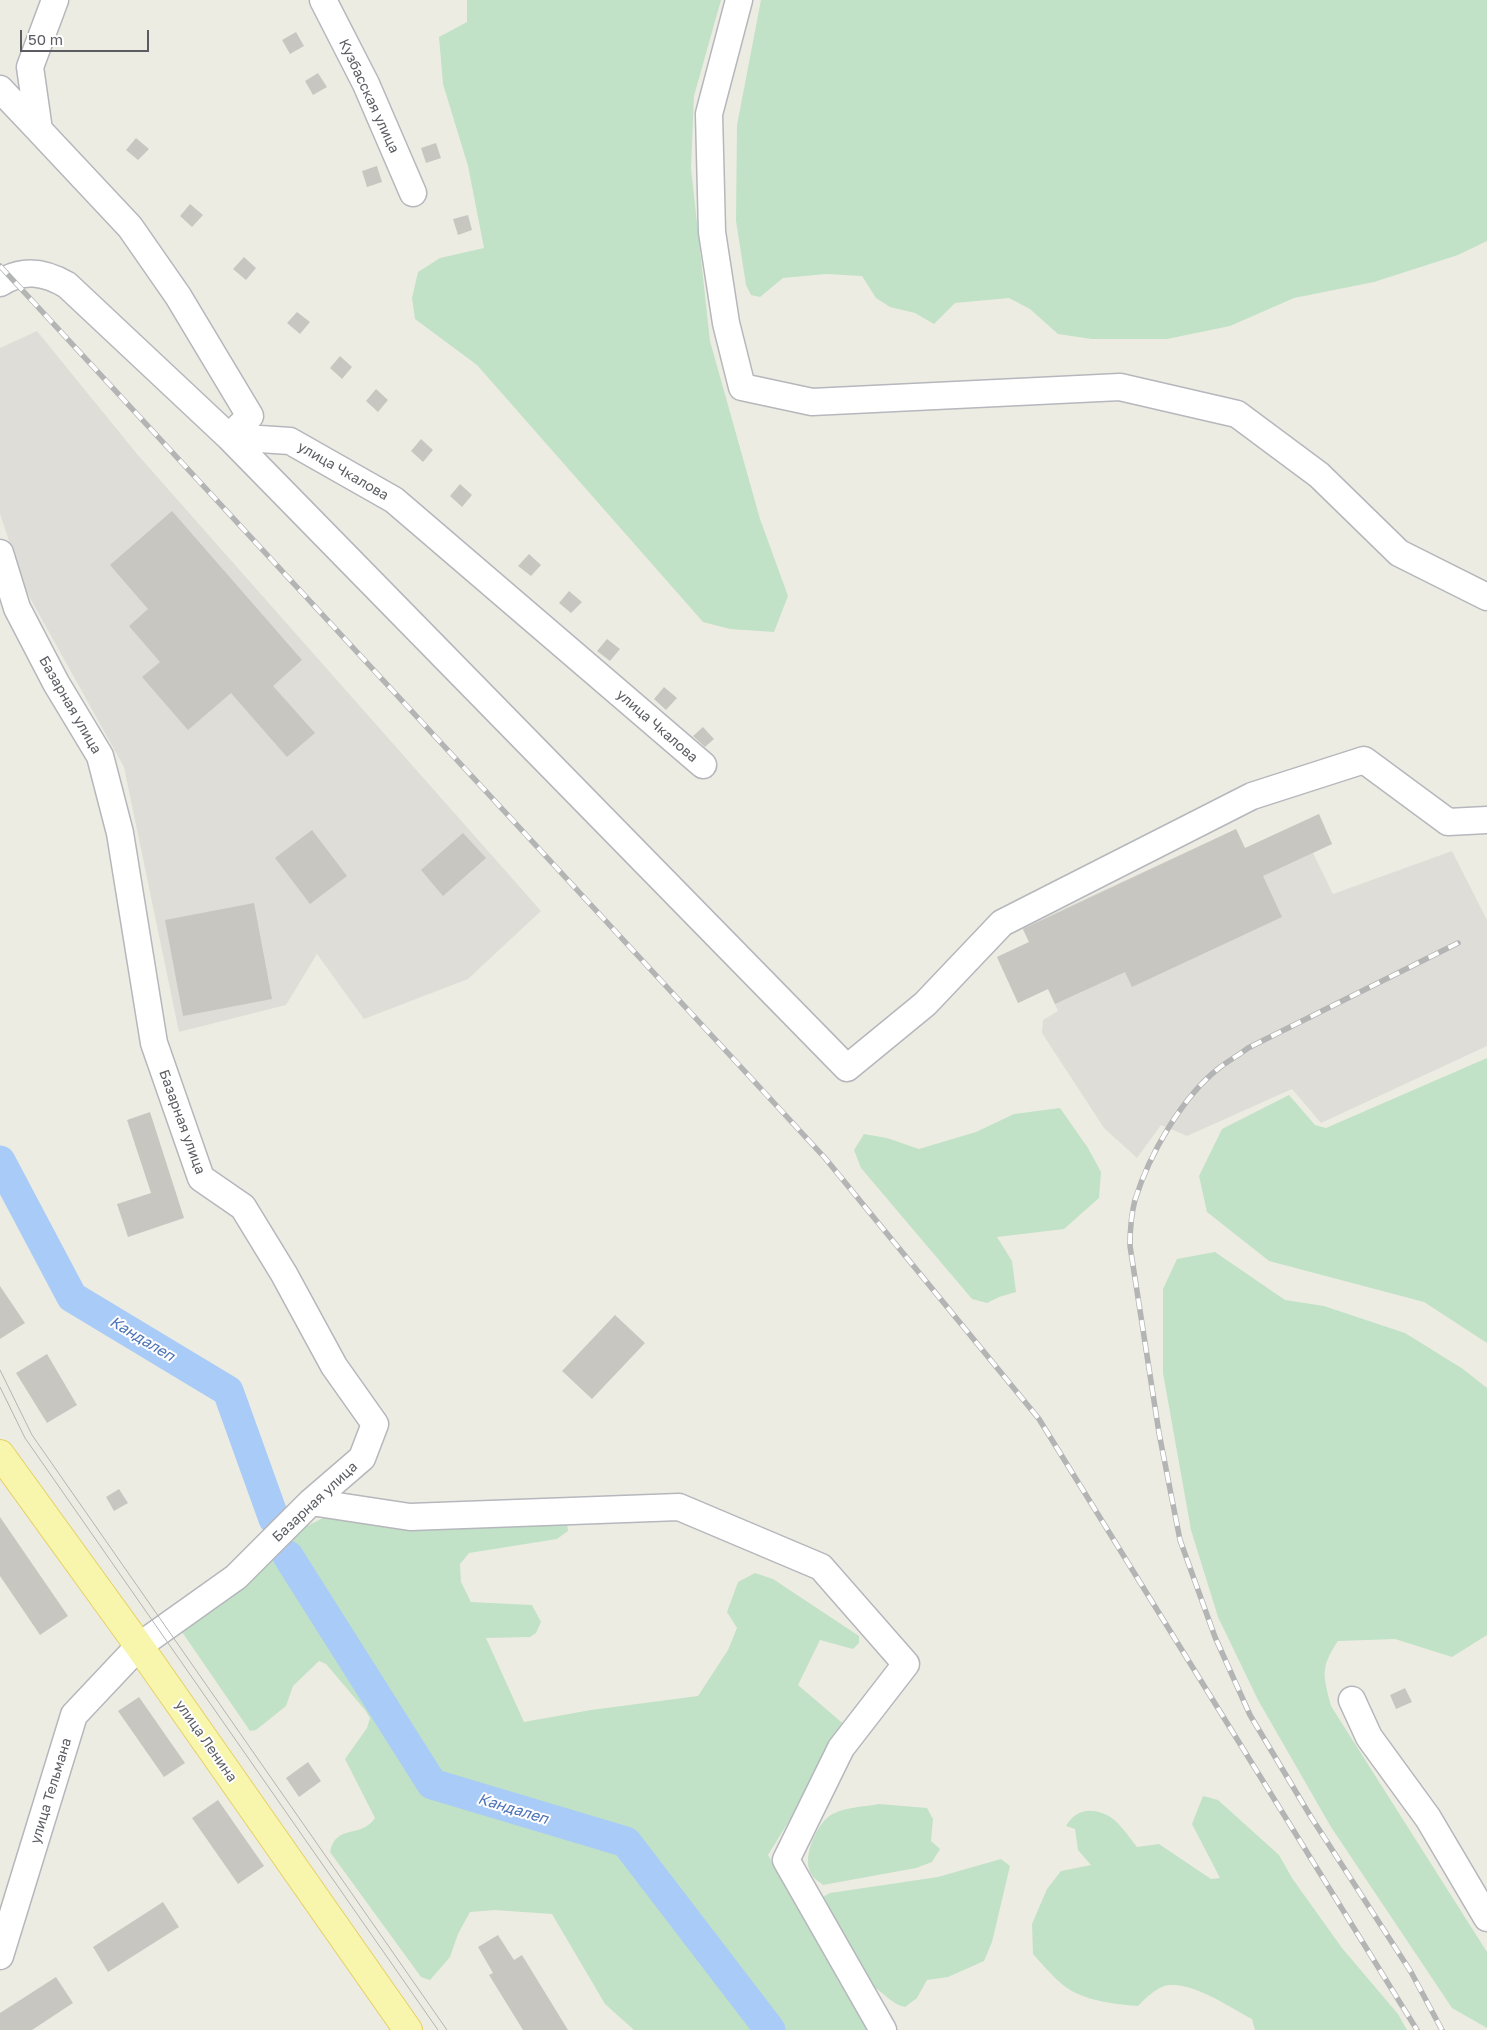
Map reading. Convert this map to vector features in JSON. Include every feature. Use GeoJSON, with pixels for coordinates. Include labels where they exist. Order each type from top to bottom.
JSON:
{"type":"FeatureCollection","features":[{"type":"Feature","properties":{"kind":"main road","name":"улица Ленина"},"geometry":{"type":"LineString","coordinates":[[0,1454],[139,1646],[403,2028]]}},
{"type":"Feature","properties":{"kind":"street"},"geometry":{"type":"LineString","coordinates":[[39,130],[30,67],[55,0]]}},
{"type":"Feature","properties":{"kind":"street","name":"Кузбасская улица"},"geometry":{"type":"LineString","coordinates":[[323,0],[366,84],[413,193]]}},
{"type":"Feature","properties":{"kind":"street"},"geometry":{"type":"LineString","coordinates":[[739,0],[709,114],[712,232],[726,323],[742,388],[812,402],[1120,388],[1237,414],[1319,474],[1399,553],[1487,597]]}},
{"type":"Feature","properties":{"kind":"street"},"geometry":{"type":"LineString","coordinates":[[0,90],[130,228],[178,296],[250,416],[228,437]]}},
{"type":"Feature","properties":{"kind":"street"},"geometry":{"type":"LineString","coordinates":[[0,283],[9,277],[30,273],[50,275],[67,285],[228,437],[848,1068],[925,1004],[1002,924],[1252,796],[1364,760],[1448,822],[1487,820]]}},
{"type":"Feature","properties":{"kind":"street","name":"улица Чкалова"},"geometry":{"type":"LineString","coordinates":[[228,437],[290,441],[394,500],[703,766]]}},
{"type":"Feature","properties":{"kind":"street","name":"Базарная улица"},"geometry":{"type":"LineString","coordinates":[[0,553],[17,608],[56,683],[100,756],[120,833],[154,1043],[201,1178],[243,1207],[284,1274],[334,1366],[375,1424],[362,1458],[311,1502],[236,1577],[139,1646]]}},
{"type":"Feature","properties":{"kind":"street"},"geometry":{"type":"LineString","coordinates":[[311,1502],[410,1517],[679,1508],[821,1567],[906,1664],[841,1748],[786,1860],[883,2030]]}},
{"type":"Feature","properties":{"kind":"street","name":"улица Тельмана"},"geometry":{"type":"LineString","coordinates":[[0,1954],[74,1715],[139,1646]]}},
{"type":"Feature","properties":{"kind":"street"},"geometry":{"type":"LineString","coordinates":[[1352,1700],[1369,1737],[1428,1818],[1487,1918]]}},
{"type":"Feature","properties":{"kind":"shaded area"},"geometry":{"type":"Polygon","coordinates":[[[37,331],[137,454],[541,911],[468,979],[364,1019],[317,954],[286,1005],[179,1032],[124,767],[25,589],[0,514],[0,348],[37,331]]]}},
{"type":"Feature","properties":{"kind":"shaded area"},"geometry":{"type":"Polygon","coordinates":[[[1319,814],[1332,844],[1313,853],[1333,894],[1452,851],[1487,920],[1487,1046],[1321,1123],[1292,1089],[1187,1136],[1161,1125],[1137,1158],[1104,1128],[1042,1033],[1043,1020],[1058,1011],[1048,989],[1018,1003],[997,957],[1029,942],[1022,928],[1236,829],[1245,848],[1319,814]]]}},
{"type":"Feature","properties":{"kind":"green space"},"geometry":{"type":"Polygon","coordinates":[[[467,0],[721,0],[694,96],[691,168],[710,341],[760,519],[788,596],[774,632],[730,629],[703,622],[477,365],[415,319],[412,298],[418,272],[440,258],[484,248],[468,166],[443,84],[439,37],[467,22],[467,0]]]}},
{"type":"Feature","properties":{"kind":"green space"},"geometry":{"type":"Polygon","coordinates":[[[761,0],[1487,0],[1487,241],[1458,255],[1374,282],[1294,298],[1230,326],[1167,339],[1092,339],[1058,334],[1030,309],[1009,298],[955,303],[934,324],[915,313],[890,307],[876,298],[862,276],[826,274],[783,278],[760,297],[751,295],[746,285],[736,221],[737,125],[761,0]]]}},
{"type":"Feature","properties":{"kind":"green space"},"geometry":{"type":"Polygon","coordinates":[[[1487,1058],[1487,1343],[1424,1302],[1269,1261],[1207,1212],[1199,1176],[1222,1129],[1289,1095],[1315,1125],[1326,1128],[1487,1058]]]}},
{"type":"Feature","properties":{"kind":"green space"},"geometry":{"type":"Polygon","coordinates":[[[1060,1108],[1088,1148],[1101,1172],[1099,1198],[1064,1229],[997,1237],[1012,1261],[1016,1292],[987,1303],[972,1299],[861,1168],[854,1150],[864,1134],[887,1138],[919,1149],[976,1132],[1014,1114],[1060,1108]]]}},
{"type":"Feature","properties":{"kind":"green space"},"geometry":{"type":"Polygon","coordinates":[[[1215,1252],[1285,1300],[1324,1306],[1405,1333],[1463,1369],[1487,1388],[1487,1635],[1452,1657],[1395,1639],[1338,1641],[1328,1658],[1325,1679],[1331,1706],[1487,1952],[1487,2028],[1452,2008],[1331,1827],[1258,1700],[1218,1617],[1191,1530],[1163,1373],[1163,1289],[1177,1259],[1215,1252]]]}},
{"type":"Feature","properties":{"kind":"green space"},"geometry":{"type":"Polygon","coordinates":[[[323,1518],[567,1523],[568,1531],[557,1539],[469,1553],[460,1564],[461,1582],[471,1602],[532,1605],[541,1622],[536,1633],[530,1637],[486,1638],[524,1722],[591,1710],[698,1696],[728,1650],[737,1628],[727,1612],[738,1582],[755,1573],[773,1579],[859,1636],[859,1643],[853,1649],[820,1640],[798,1685],[847,1727],[768,1855],[869,2030],[634,2030],[605,2004],[552,1914],[495,1910],[470,1912],[458,1934],[450,1957],[430,1980],[421,1977],[330,1852],[332,1844],[336,1839],[345,1833],[362,1829],[375,1818],[345,1759],[367,1728],[370,1718],[365,1710],[326,1664],[319,1661],[293,1686],[286,1706],[256,1730],[250,1731],[180,1629],[226,1596],[307,1526],[323,1518]]]}},
{"type":"Feature","properties":{"kind":"green space"},"geometry":{"type":"Polygon","coordinates":[[[1203,1796],[1218,1800],[1279,1855],[1292,1878],[1342,1948],[1398,2014],[1407,2030],[1255,2030],[1252,2019],[1212,1997],[1180,1985],[1161,1987],[1138,2006],[1099,2001],[1080,1995],[1063,1985],[1033,1954],[1032,1924],[1047,1889],[1061,1871],[1091,1865],[1078,1850],[1075,1829],[1066,1826],[1074,1816],[1084,1811],[1095,1811],[1107,1815],[1119,1825],[1137,1847],[1159,1844],[1211,1879],[1220,1878],[1192,1824],[1203,1796]]]}},
{"type":"Feature","properties":{"kind":"green space"},"geometry":{"type":"Polygon","coordinates":[[[879,1804],[927,1808],[933,1819],[931,1841],[940,1849],[932,1862],[916,1868],[823,1885],[812,1875],[808,1861],[811,1845],[822,1823],[832,1814],[838,1812],[879,1804]]]}},
{"type":"Feature","properties":{"kind":"green space"},"geometry":{"type":"Polygon","coordinates":[[[1001,1859],[1010,1866],[992,1942],[984,1961],[948,1977],[927,1980],[917,1998],[905,2007],[891,2000],[870,1984],[819,1899],[830,1893],[938,1877],[1001,1859]]]}},
{"type":"Feature","properties":{"kind":"building"},"geometry":{"type":"Polygon","coordinates":[[[296,32],[304,46],[290,54],[282,40],[296,32]]]}},
{"type":"Feature","properties":{"kind":"building"},"geometry":{"type":"Polygon","coordinates":[[[318,73],[327,87],[313,95],[305,81],[318,73]]]}},
{"type":"Feature","properties":{"kind":"building"},"geometry":{"type":"Polygon","coordinates":[[[136,138],[149,149],[138,160],[126,150],[136,138]]]}},
{"type":"Feature","properties":{"kind":"building"},"geometry":{"type":"Polygon","coordinates":[[[436,143],[441,158],[426,163],[421,148],[436,143]]]}},
{"type":"Feature","properties":{"kind":"building"},"geometry":{"type":"Polygon","coordinates":[[[377,166],[382,182],[367,187],[362,171],[377,166]]]}},
{"type":"Feature","properties":{"kind":"building"},"geometry":{"type":"Polygon","coordinates":[[[190,204],[203,215],[192,227],[180,216],[190,204]]]}},
{"type":"Feature","properties":{"kind":"building"},"geometry":{"type":"Polygon","coordinates":[[[468,215],[472,230],[458,235],[453,219],[468,215]]]}},
{"type":"Feature","properties":{"kind":"building"},"geometry":{"type":"Polygon","coordinates":[[[244,257],[256,268],[246,280],[233,269],[244,257]]]}},
{"type":"Feature","properties":{"kind":"building"},"geometry":{"type":"Polygon","coordinates":[[[297,312],[310,322],[300,334],[287,323],[297,312]]]}},
{"type":"Feature","properties":{"kind":"building"},"geometry":{"type":"Polygon","coordinates":[[[340,356],[352,367],[342,379],[330,368],[340,356]]]}},
{"type":"Feature","properties":{"kind":"building"},"geometry":{"type":"Polygon","coordinates":[[[376,389],[388,400],[378,412],[366,401],[376,389]]]}},
{"type":"Feature","properties":{"kind":"building"},"geometry":{"type":"Polygon","coordinates":[[[421,439],[433,450],[423,462],[411,451],[421,439]]]}},
{"type":"Feature","properties":{"kind":"building"},"geometry":{"type":"Polygon","coordinates":[[[460,484],[472,495],[462,507],[450,496],[460,484]]]}},
{"type":"Feature","properties":{"kind":"building"},"geometry":{"type":"Polygon","coordinates":[[[172,511],[302,660],[273,686],[315,733],[287,757],[231,693],[188,730],[142,677],[160,662],[129,626],[148,609],[110,565],[172,511]]]}},
{"type":"Feature","properties":{"kind":"building"},"geometry":{"type":"Polygon","coordinates":[[[529,554],[541,565],[531,576],[518,566],[529,554]]]}},
{"type":"Feature","properties":{"kind":"building"},"geometry":{"type":"Polygon","coordinates":[[[569,591],[582,602],[571,613],[559,603],[569,591]]]}},
{"type":"Feature","properties":{"kind":"building"},"geometry":{"type":"Polygon","coordinates":[[[607,639],[620,649],[610,661],[597,651],[607,639]]]}},
{"type":"Feature","properties":{"kind":"building"},"geometry":{"type":"Polygon","coordinates":[[[664,687],[677,698],[666,710],[654,699],[664,687]]]}},
{"type":"Feature","properties":{"kind":"building"},"geometry":{"type":"Polygon","coordinates":[[[703,727],[714,739],[705,747],[693,736],[703,727]]]}},
{"type":"Feature","properties":{"kind":"building"},"geometry":{"type":"Polygon","coordinates":[[[1319,814],[1332,844],[1263,876],[1282,917],[1132,987],[1125,972],[1055,1004],[1048,989],[1018,1003],[997,957],[1029,942],[1023,929],[1236,829],[1245,848],[1319,814]]]}},
{"type":"Feature","properties":{"kind":"building"},"geometry":{"type":"Polygon","coordinates":[[[312,830],[347,876],[310,904],[275,858],[312,830]]]}},
{"type":"Feature","properties":{"kind":"building"},"geometry":{"type":"Polygon","coordinates":[[[463,833],[486,858],[443,896],[421,870],[463,833]]]}},
{"type":"Feature","properties":{"kind":"building"},"geometry":{"type":"Polygon","coordinates":[[[254,903],[272,999],[183,1016],[165,920],[254,903]]]}},
{"type":"Feature","properties":{"kind":"building"},"geometry":{"type":"Polygon","coordinates":[[[150,1112],[184,1218],[128,1237],[117,1204],[151,1193],[127,1120],[150,1112]]]}},
{"type":"Feature","properties":{"kind":"building"},"geometry":{"type":"Polygon","coordinates":[[[0,1286],[25,1323],[0,1339],[0,1286]]]}},
{"type":"Feature","properties":{"kind":"building"},"geometry":{"type":"Polygon","coordinates":[[[615,1315],[645,1343],[592,1399],[562,1371],[615,1315]]]}},
{"type":"Feature","properties":{"kind":"building"},"geometry":{"type":"Polygon","coordinates":[[[47,1354],[77,1405],[47,1423],[16,1373],[47,1354]]]}},
{"type":"Feature","properties":{"kind":"building"},"geometry":{"type":"Polygon","coordinates":[[[119,1489],[128,1503],[114,1511],[106,1497],[119,1489]]]}},
{"type":"Feature","properties":{"kind":"building"},"geometry":{"type":"Polygon","coordinates":[[[0,1517],[68,1616],[40,1635],[0,1576],[0,1517]]]}},
{"type":"Feature","properties":{"kind":"building"},"geometry":{"type":"Polygon","coordinates":[[[1405,1688],[1412,1702],[1396,1709],[1390,1695],[1405,1688]]]}},
{"type":"Feature","properties":{"kind":"building"},"geometry":{"type":"Polygon","coordinates":[[[139,1697],[185,1763],[164,1777],[118,1711],[139,1697]]]}},
{"type":"Feature","properties":{"kind":"building"},"geometry":{"type":"Polygon","coordinates":[[[308,1762],[321,1781],[299,1797],[286,1778],[308,1762]]]}},
{"type":"Feature","properties":{"kind":"building"},"geometry":{"type":"Polygon","coordinates":[[[218,1800],[264,1866],[238,1884],[192,1818],[218,1800]]]}},
{"type":"Feature","properties":{"kind":"building"},"geometry":{"type":"Polygon","coordinates":[[[163,1902],[179,1927],[108,1972],[93,1947],[163,1902]]]}},
{"type":"Feature","properties":{"kind":"building"},"geometry":{"type":"Polygon","coordinates":[[[498,1935],[514,1960],[522,1955],[568,2030],[523,2030],[489,1975],[493,1973],[478,1947],[498,1935]]]}},
{"type":"Feature","properties":{"kind":"building"},"geometry":{"type":"Polygon","coordinates":[[[56,1977],[73,2003],[32,2030],[0,2030],[0,2013],[56,1977]]]}},
{"type":"Feature","properties":{"kind":"waterway","name":"Кандалеп"},"geometry":{"type":"LineString","coordinates":[[0,1161],[72,1297],[228,1391],[274,1519]]}},
{"type":"Feature","properties":{"kind":"waterway","name":"Кандалеп"},"geometry":{"type":"LineString","coordinates":[[288,1556],[432,1784],[626,1842],[770,2030]]}},
{"type":"Feature","properties":{"kind":"tram line"},"geometry":{"type":"LineString","coordinates":[[0,1370],[32,1435],[447,2030]]}},
{"type":"Feature","properties":{"kind":"tram line"},"geometry":{"type":"LineString","coordinates":[[0,1387],[25,1438],[438,2030]]}},
{"type":"Feature","properties":{"kind":"railway"},"geometry":{"type":"LineString","coordinates":[[0,266],[825,1158],[1039,1419],[1417,2030]]}},
{"type":"Feature","properties":{"kind":"railway"},"geometry":{"type":"LineString","coordinates":[[1442,2030],[1411,1972],[1311,1817],[1250,1715],[1215,1637],[1180,1540],[1159,1433],[1130,1240],[1135,1200],[1149,1164],[1168,1128],[1205,1080],[1248,1048],[1458,943]]}}]}
